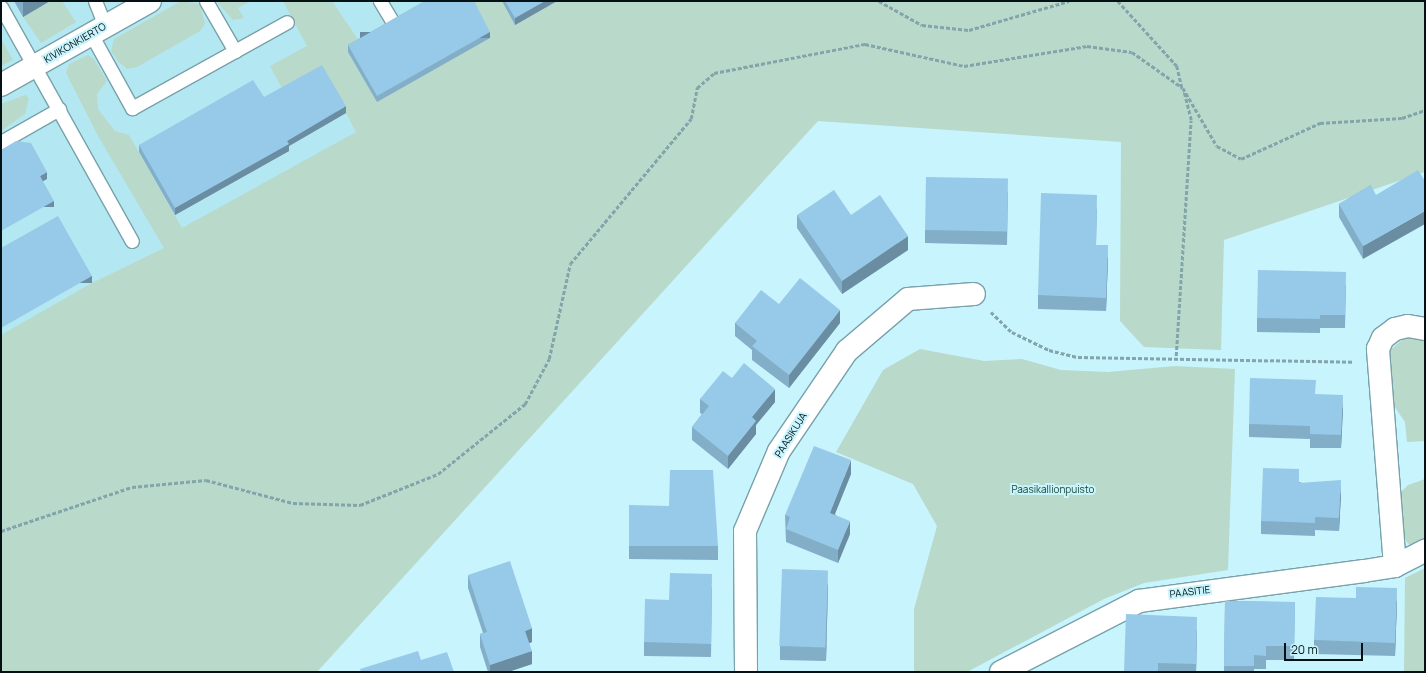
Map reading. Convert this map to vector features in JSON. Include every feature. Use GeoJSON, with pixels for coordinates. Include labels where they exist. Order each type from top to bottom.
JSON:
{"type":"FeatureCollection","features":[{"type":"Feature","properties":{"kind":"street","name":"KIVIKONKIERTO"},"geometry":{"type":"LineString","coordinates":[[1,85],[150,1]]}},
{"type":"Feature","properties":{"kind":"street","name":"PAASIKUJA"},"geometry":{"type":"LineString","coordinates":[[746,672],[744,532],[779,451],[847,351],[908,299],[974,294]]}},
{"type":"Feature","properties":{"kind":"street"},"geometry":{"type":"LineString","coordinates":[[1394,566],[1377,362],[1383,338],[1395,329],[1408,326],[1425,329]]}},
{"type":"Feature","properties":{"kind":"street","name":"PAASITIE"},"geometry":{"type":"LineString","coordinates":[[1001,672],[1139,601],[1394,566],[1425,551]]}},
{"type":"Feature","properties":{"kind":"lane"},"geometry":{"type":"LineString","coordinates":[[95,1],[98,30],[132,108],[287,22]]}},
{"type":"Feature","properties":{"kind":"lane"},"geometry":{"type":"LineString","coordinates":[[206,1],[235,52]]}},
{"type":"Feature","properties":{"kind":"lane"},"geometry":{"type":"LineString","coordinates":[[380,1],[391,19]]}},
{"type":"Feature","properties":{"kind":"lane"},"geometry":{"type":"LineString","coordinates":[[1,7],[132,241]]}},
{"type":"Feature","properties":{"kind":"lane"},"geometry":{"type":"LineString","coordinates":[[1,142],[59,109]]}},
{"type":"Feature","properties":{"kind":"path"},"geometry":{"type":"LineString","coordinates":[[879,1],[922,25],[969,30],[1069,1]]}},
{"type":"Feature","properties":{"kind":"path"},"geometry":{"type":"LineString","coordinates":[[1118,1],[1177,66],[1190,120],[1176,356]]}},
{"type":"Feature","properties":{"kind":"path"},"geometry":{"type":"LineString","coordinates":[[1,531],[132,487],[206,480],[293,502],[360,505],[438,474],[525,404],[549,359],[570,264],[691,119],[697,88],[714,73],[866,44],[964,66],[1087,46],[1132,52],[1183,88],[1217,146],[1241,159],[1320,123],[1402,118],[1425,110]]}},
{"type":"Feature","properties":{"kind":"path"},"geometry":{"type":"LineString","coordinates":[[974,294],[1012,332],[1049,350],[1078,357],[1176,356],[1297,363],[1377,362]]}},
{"type":"Feature","properties":{"kind":"shaded area"},"geometry":{"type":"Polygon","coordinates":[[[1,1],[634,1],[1,361],[1,1]]]}},
{"type":"Feature","properties":{"kind":"green space"},"geometry":{"type":"Polygon","coordinates":[[[50,1],[62,1],[76,22],[41,43],[23,17],[50,1]]]}},
{"type":"Feature","properties":{"kind":"green space"},"geometry":{"type":"Polygon","coordinates":[[[181,1],[200,4],[205,24],[200,31],[137,67],[127,69],[118,61],[111,51],[114,39],[181,1]]]}},
{"type":"Feature","properties":{"kind":"green space"},"geometry":{"type":"Polygon","coordinates":[[[216,1],[251,1],[238,8],[244,18],[233,20],[216,1]]]}},
{"type":"Feature","properties":{"kind":"green space"},"geometry":{"type":"Polygon","coordinates":[[[283,1],[332,1],[361,44],[470,1],[502,1],[515,25],[557,1],[1425,1],[1425,172],[1224,240],[1221,350],[1144,347],[1120,321],[1121,142],[818,121],[317,672],[1,672],[1,335],[92,283],[164,248],[98,136],[66,73],[69,64],[88,55],[94,59],[107,81],[97,94],[98,109],[115,131],[129,135],[182,228],[356,132],[346,113],[284,92],[270,66],[307,46],[283,1]]]}},
{"type":"Feature","properties":{"kind":"green space"},"geometry":{"type":"Polygon","coordinates":[[[1,39],[13,60],[1,66],[1,39]]]}},
{"type":"Feature","properties":{"kind":"green space"},"geometry":{"type":"Polygon","coordinates":[[[25,95],[29,98],[25,114],[1,131],[1,104],[25,95]]]}},
{"type":"Feature","properties":{"kind":"green space"},"geometry":{"type":"Polygon","coordinates":[[[1407,336],[1425,339],[1425,441],[1407,442],[1405,422],[1392,403],[1390,350],[1407,336]]]}},
{"type":"Feature","properties":{"kind":"green space","name":"Paasikallionpuisto"},"geometry":{"type":"Polygon","coordinates":[[[920,349],[984,361],[1022,359],[1061,370],[1108,372],[1175,366],[1235,369],[1228,570],[1144,583],[1104,599],[967,672],[914,672],[914,609],[937,526],[913,484],[836,452],[883,370],[920,349]]]}},
{"type":"Feature","properties":{"kind":"green space"},"geometry":{"type":"Polygon","coordinates":[[[1425,479],[1425,542],[1411,547],[1402,536],[1399,494],[1408,485],[1425,479]]]}},
{"type":"Feature","properties":{"kind":"green space"},"geometry":{"type":"Polygon","coordinates":[[[1425,568],[1425,672],[1404,672],[1405,578],[1425,568]]]}},
{"type":"Feature","properties":{"kind":"building"},"geometry":{"type":"Polygon","coordinates":[[[425,1],[474,1],[490,32],[377,96],[348,45],[425,1]]]}},
{"type":"Feature","properties":{"kind":"building"},"geometry":{"type":"Polygon","coordinates":[[[505,1],[545,1],[515,18],[505,1]]]}},
{"type":"Feature","properties":{"kind":"building"},"geometry":{"type":"Polygon","coordinates":[[[322,65],[346,106],[287,141],[289,144],[175,208],[139,145],[253,80],[264,97],[322,65]]]}},
{"type":"Feature","properties":{"kind":"building"},"geometry":{"type":"Polygon","coordinates":[[[16,141],[31,143],[47,172],[40,176],[54,201],[1,231],[1,150],[16,141]]]}},
{"type":"Feature","properties":{"kind":"building"},"geometry":{"type":"Polygon","coordinates":[[[1418,170],[1425,181],[1425,211],[1363,246],[1339,204],[1371,185],[1376,195],[1418,170]]]}},
{"type":"Feature","properties":{"kind":"building"},"geometry":{"type":"Polygon","coordinates":[[[926,177],[1008,178],[1007,231],[925,230],[926,177]]]}},
{"type":"Feature","properties":{"kind":"building"},"geometry":{"type":"Polygon","coordinates":[[[834,190],[851,215],[880,195],[908,236],[842,281],[797,215],[834,190]]]}},
{"type":"Feature","properties":{"kind":"building"},"geometry":{"type":"Polygon","coordinates":[[[1041,193],[1097,195],[1096,245],[1108,245],[1106,298],[1038,295],[1041,193]]]}},
{"type":"Feature","properties":{"kind":"building"},"geometry":{"type":"Polygon","coordinates":[[[58,216],[92,276],[1,328],[1,248],[58,216]]]}},
{"type":"Feature","properties":{"kind":"building"},"geometry":{"type":"Polygon","coordinates":[[[1258,270],[1346,272],[1345,315],[1320,315],[1320,319],[1257,318],[1258,270]]]}},
{"type":"Feature","properties":{"kind":"building"},"geometry":{"type":"Polygon","coordinates":[[[800,278],[840,310],[789,375],[752,346],[757,341],[735,323],[761,290],[779,304],[800,278]]]}},
{"type":"Feature","properties":{"kind":"building"},"geometry":{"type":"Polygon","coordinates":[[[744,363],[775,389],[752,417],[756,421],[728,456],[692,427],[709,406],[700,399],[723,371],[732,378],[744,363]]]}},
{"type":"Feature","properties":{"kind":"building"},"geometry":{"type":"Polygon","coordinates":[[[1250,378],[1316,380],[1315,394],[1343,395],[1341,435],[1310,434],[1310,426],[1249,424],[1250,378]]]}},
{"type":"Feature","properties":{"kind":"building"},"geometry":{"type":"Polygon","coordinates":[[[814,446],[851,460],[830,513],[850,521],[838,550],[786,529],[790,517],[785,515],[814,446]]]}},
{"type":"Feature","properties":{"kind":"building"},"geometry":{"type":"Polygon","coordinates":[[[1263,468],[1299,469],[1299,483],[1341,480],[1339,518],[1315,517],[1315,523],[1261,521],[1263,468]]]}},
{"type":"Feature","properties":{"kind":"building"},"geometry":{"type":"Polygon","coordinates":[[[670,470],[713,470],[718,546],[629,546],[629,505],[669,506],[670,470]]]}},
{"type":"Feature","properties":{"kind":"building"},"geometry":{"type":"Polygon","coordinates":[[[510,561],[532,628],[525,631],[532,651],[490,665],[480,634],[487,632],[468,575],[510,561]]]}},
{"type":"Feature","properties":{"kind":"building"},"geometry":{"type":"Polygon","coordinates":[[[782,569],[828,571],[825,648],[779,646],[782,569]]]}},
{"type":"Feature","properties":{"kind":"building"},"geometry":{"type":"Polygon","coordinates":[[[670,573],[712,574],[711,644],[644,642],[645,599],[669,600],[670,573]]]}},
{"type":"Feature","properties":{"kind":"building"},"geometry":{"type":"Polygon","coordinates":[[[1356,587],[1397,588],[1395,643],[1314,640],[1316,597],[1356,598],[1356,587]]]}},
{"type":"Feature","properties":{"kind":"building"},"geometry":{"type":"Polygon","coordinates":[[[1225,601],[1295,602],[1294,646],[1266,646],[1266,656],[1254,655],[1254,666],[1224,666],[1225,601]]]}},
{"type":"Feature","properties":{"kind":"building"},"geometry":{"type":"Polygon","coordinates":[[[1126,614],[1197,617],[1196,664],[1158,663],[1158,672],[1124,672],[1126,614]]]}},
{"type":"Feature","properties":{"kind":"building"},"geometry":{"type":"Polygon","coordinates":[[[418,651],[421,660],[447,652],[454,672],[361,672],[360,669],[418,651]]]}}]}
